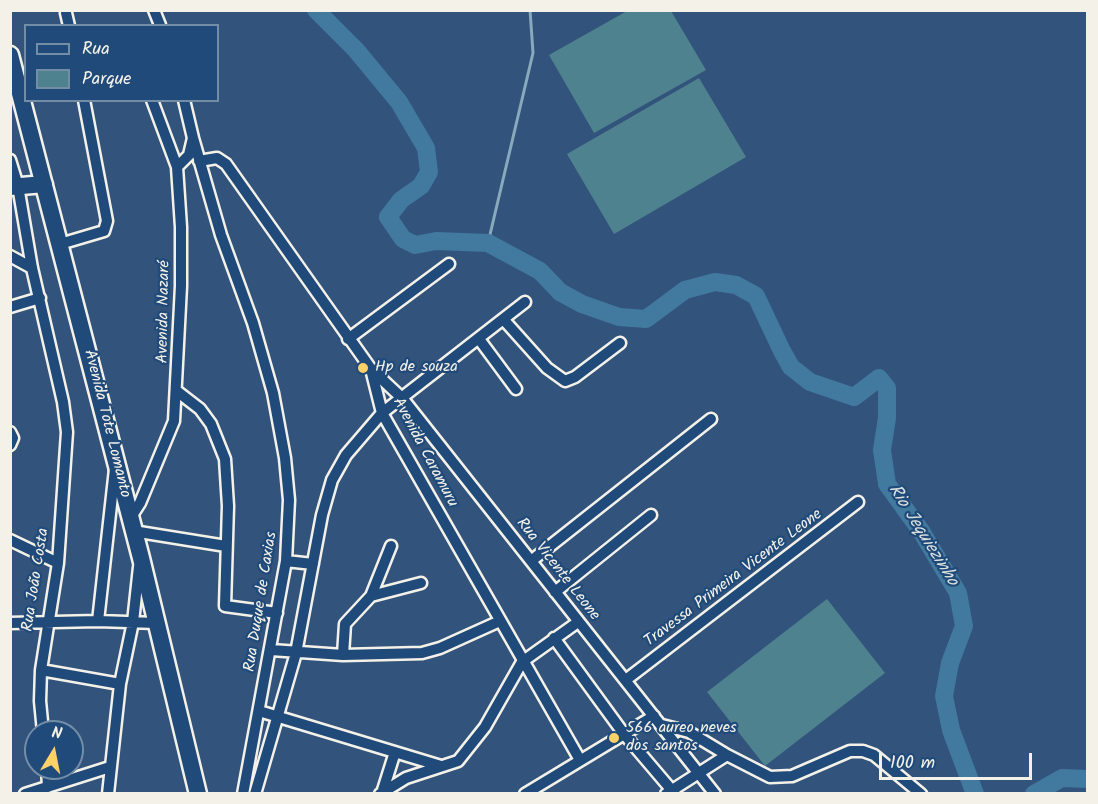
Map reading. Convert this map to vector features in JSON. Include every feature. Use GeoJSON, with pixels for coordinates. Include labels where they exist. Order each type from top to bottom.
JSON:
{"type":"FeatureCollection","features":[{"type":"Feature","properties":{"kind":"main road","name":"Avenida Tote Lomanto"},"geometry":{"type":"LineString","coordinates":[[10,55],[141,558],[198,794]]}},
{"type":"Feature","properties":{"kind":"main road"},"geometry":{"type":"LineString","coordinates":[[14,187],[44,184]]}},
{"type":"Feature","properties":{"kind":"street"},"geometry":{"type":"LineString","coordinates":[[154,10],[160,24]]}},
{"type":"Feature","properties":{"kind":"street"},"geometry":{"type":"LineString","coordinates":[[66,13],[69,24]]}},
{"type":"Feature","properties":{"kind":"street"},"geometry":{"type":"LineString","coordinates":[[60,244],[104,231],[107,221],[84,102]]}},
{"type":"Feature","properties":{"kind":"street","name":"Avenida Nazaré"},"geometry":{"type":"LineString","coordinates":[[131,526],[168,441],[174,421],[178,392],[181,227],[177,166],[153,102]]}},
{"type":"Feature","properties":{"kind":"street"},"geometry":{"type":"LineString","coordinates":[[177,166],[189,155],[193,138],[184,102]]}},
{"type":"Feature","properties":{"kind":"street","name":"Rua Duque de Caxias"},"geometry":{"type":"LineString","coordinates":[[193,138],[221,235],[253,323],[273,393],[285,458],[289,500],[286,561],[278,613],[243,794]]}},
{"type":"Feature","properties":{"kind":"street","name":"Avenida Caramuru"},"geometry":{"type":"LineString","coordinates":[[199,160],[217,158],[226,164],[371,369],[382,413],[522,662],[580,760]]}},
{"type":"Feature","properties":{"kind":"street","name":"Rua João Costa"},"geometry":{"type":"LineString","coordinates":[[10,160],[14,187],[63,402],[67,432],[58,563],[46,623],[41,670],[43,720]]}},
{"type":"Feature","properties":{"kind":"street"},"geometry":{"type":"LineString","coordinates":[[10,256],[32,267]]}},
{"type":"Feature","properties":{"kind":"street"},"geometry":{"type":"LineString","coordinates":[[348,339],[449,264]]}},
{"type":"Feature","properties":{"kind":"street"},"geometry":{"type":"LineString","coordinates":[[10,306],[40,298]]}},
{"type":"Feature","properties":{"kind":"street"},"geometry":{"type":"LineString","coordinates":[[255,794],[296,653],[332,480],[346,454],[382,413],[403,399],[525,302]]}},
{"type":"Feature","properties":{"kind":"street"},"geometry":{"type":"LineString","coordinates":[[504,320],[547,368],[565,381],[575,377],[620,343]]}},
{"type":"Feature","properties":{"kind":"street"},"geometry":{"type":"LineString","coordinates":[[479,339],[516,389]]}},
{"type":"Feature","properties":{"kind":"street","name":"Rua Vicente Leone"},"geometry":{"type":"LineString","coordinates":[[371,369],[403,399],[715,794]]}},
{"type":"Feature","properties":{"kind":"street"},"geometry":{"type":"LineString","coordinates":[[178,392],[200,409],[219,441],[225,459],[228,506],[225,606],[278,613]]}},
{"type":"Feature","properties":{"kind":"street"},"geometry":{"type":"LineString","coordinates":[[531,561],[711,419]]}},
{"type":"Feature","properties":{"kind":"street"},"geometry":{"type":"LineString","coordinates":[[10,432],[13,438],[10,445]]}},
{"type":"Feature","properties":{"kind":"street"},"geometry":{"type":"LineString","coordinates":[[98,621],[116,462]]}},
{"type":"Feature","properties":{"kind":"street","name":"Travessa Primeira Vicente Leone"},"geometry":{"type":"LineString","coordinates":[[627,680],[858,502]]}},
{"type":"Feature","properties":{"kind":"street"},"geometry":{"type":"LineString","coordinates":[[555,592],[651,515]]}},
{"type":"Feature","properties":{"kind":"street"},"geometry":{"type":"LineString","coordinates":[[131,526],[226,546]]}},
{"type":"Feature","properties":{"kind":"street"},"geometry":{"type":"LineString","coordinates":[[10,540],[58,563]]}},
{"type":"Feature","properties":{"kind":"street"},"geometry":{"type":"LineString","coordinates":[[343,655],[345,624],[371,596],[391,546]]}},
{"type":"Feature","properties":{"kind":"street"},"geometry":{"type":"LineString","coordinates":[[108,794],[120,684],[133,621],[141,558]]}},
{"type":"Feature","properties":{"kind":"street"},"geometry":{"type":"LineString","coordinates":[[286,561],[313,564]]}},
{"type":"Feature","properties":{"kind":"street"},"geometry":{"type":"LineString","coordinates":[[371,596],[422,583]]}},
{"type":"Feature","properties":{"kind":"street"},"geometry":{"type":"LineString","coordinates":[[10,623],[133,621],[156,623]]}},
{"type":"Feature","properties":{"kind":"street"},"geometry":{"type":"LineString","coordinates":[[271,650],[343,655],[422,653],[440,648],[500,621]]}},
{"type":"Feature","properties":{"kind":"street"},"geometry":{"type":"LineString","coordinates":[[381,792],[406,778],[458,761],[485,727],[522,662],[578,622]]}},
{"type":"Feature","properties":{"kind":"street"},"geometry":{"type":"LineString","coordinates":[[555,638],[624,734],[671,793],[727,755]]}},
{"type":"Feature","properties":{"kind":"street"},"geometry":{"type":"LineString","coordinates":[[41,670],[120,684]]}},
{"type":"Feature","properties":{"kind":"street"},"geometry":{"type":"LineString","coordinates":[[260,711],[444,767]]}},
{"type":"Feature","properties":{"kind":"street"},"geometry":{"type":"LineString","coordinates":[[525,794],[624,734],[658,721],[688,732],[770,777],[792,776],[850,752],[863,751],[874,755],[921,794]]}},
{"type":"Feature","properties":{"kind":"street"},"geometry":{"type":"LineString","coordinates":[[381,792],[395,752]]}},
{"type":"Feature","properties":{"kind":"street"},"geometry":{"type":"LineString","coordinates":[[25,794],[110,767]]}},
{"type":"Feature","properties":{"kind":"street"},"geometry":{"type":"LineString","coordinates":[[48,780],[48,787]]}},
{"type":"Feature","properties":{"kind":"green space"},"geometry":{"type":"Polygon","coordinates":[[[627,11],[671,11],[706,70],[594,133],[549,55],[627,11]]]}},
{"type":"Feature","properties":{"kind":"green space"},"geometry":{"type":"Polygon","coordinates":[[[699,78],[746,157],[614,234],[567,154],[699,78]]]}},
{"type":"Feature","properties":{"kind":"green space"},"geometry":{"type":"Polygon","coordinates":[[[827,599],[885,673],[765,766],[707,692],[827,599]]]}},
{"type":"Feature","properties":{"kind":"waterway","name":"Rio Jequiezinho"},"geometry":{"type":"LineString","coordinates":[[316,10],[356,50],[399,102],[426,148],[429,172],[421,186],[401,200],[388,217],[403,239],[415,245],[436,241],[488,243],[540,271],[560,292],[582,304],[619,317],[646,319],[685,290],[715,282],[736,285],[756,296],[791,367],[810,382],[854,397],[879,378],[887,388],[887,418],[882,450],[887,484],[921,531],[958,593],[964,626],[950,663],[944,696],[951,730],[975,794]]}},
{"type":"Feature","properties":{"kind":"waterway"},"geometry":{"type":"LineString","coordinates":[[488,243],[533,53],[530,10]]}},
{"type":"Feature","properties":{"kind":"waterway","name":"Rio Jequiezinho"},"geometry":{"type":"LineString","coordinates":[[1034,794],[1062,778],[1088,779]]}},
{"type":"Feature","properties":{"kind":"place","name":"Hp de souza"},"geometry":{"type":"Point","coordinates":[363,368]}},
{"type":"Feature","properties":{"kind":"place","name":"566 aureo neves dos santos"},"geometry":{"type":"Point","coordinates":[614,738]}}]}
